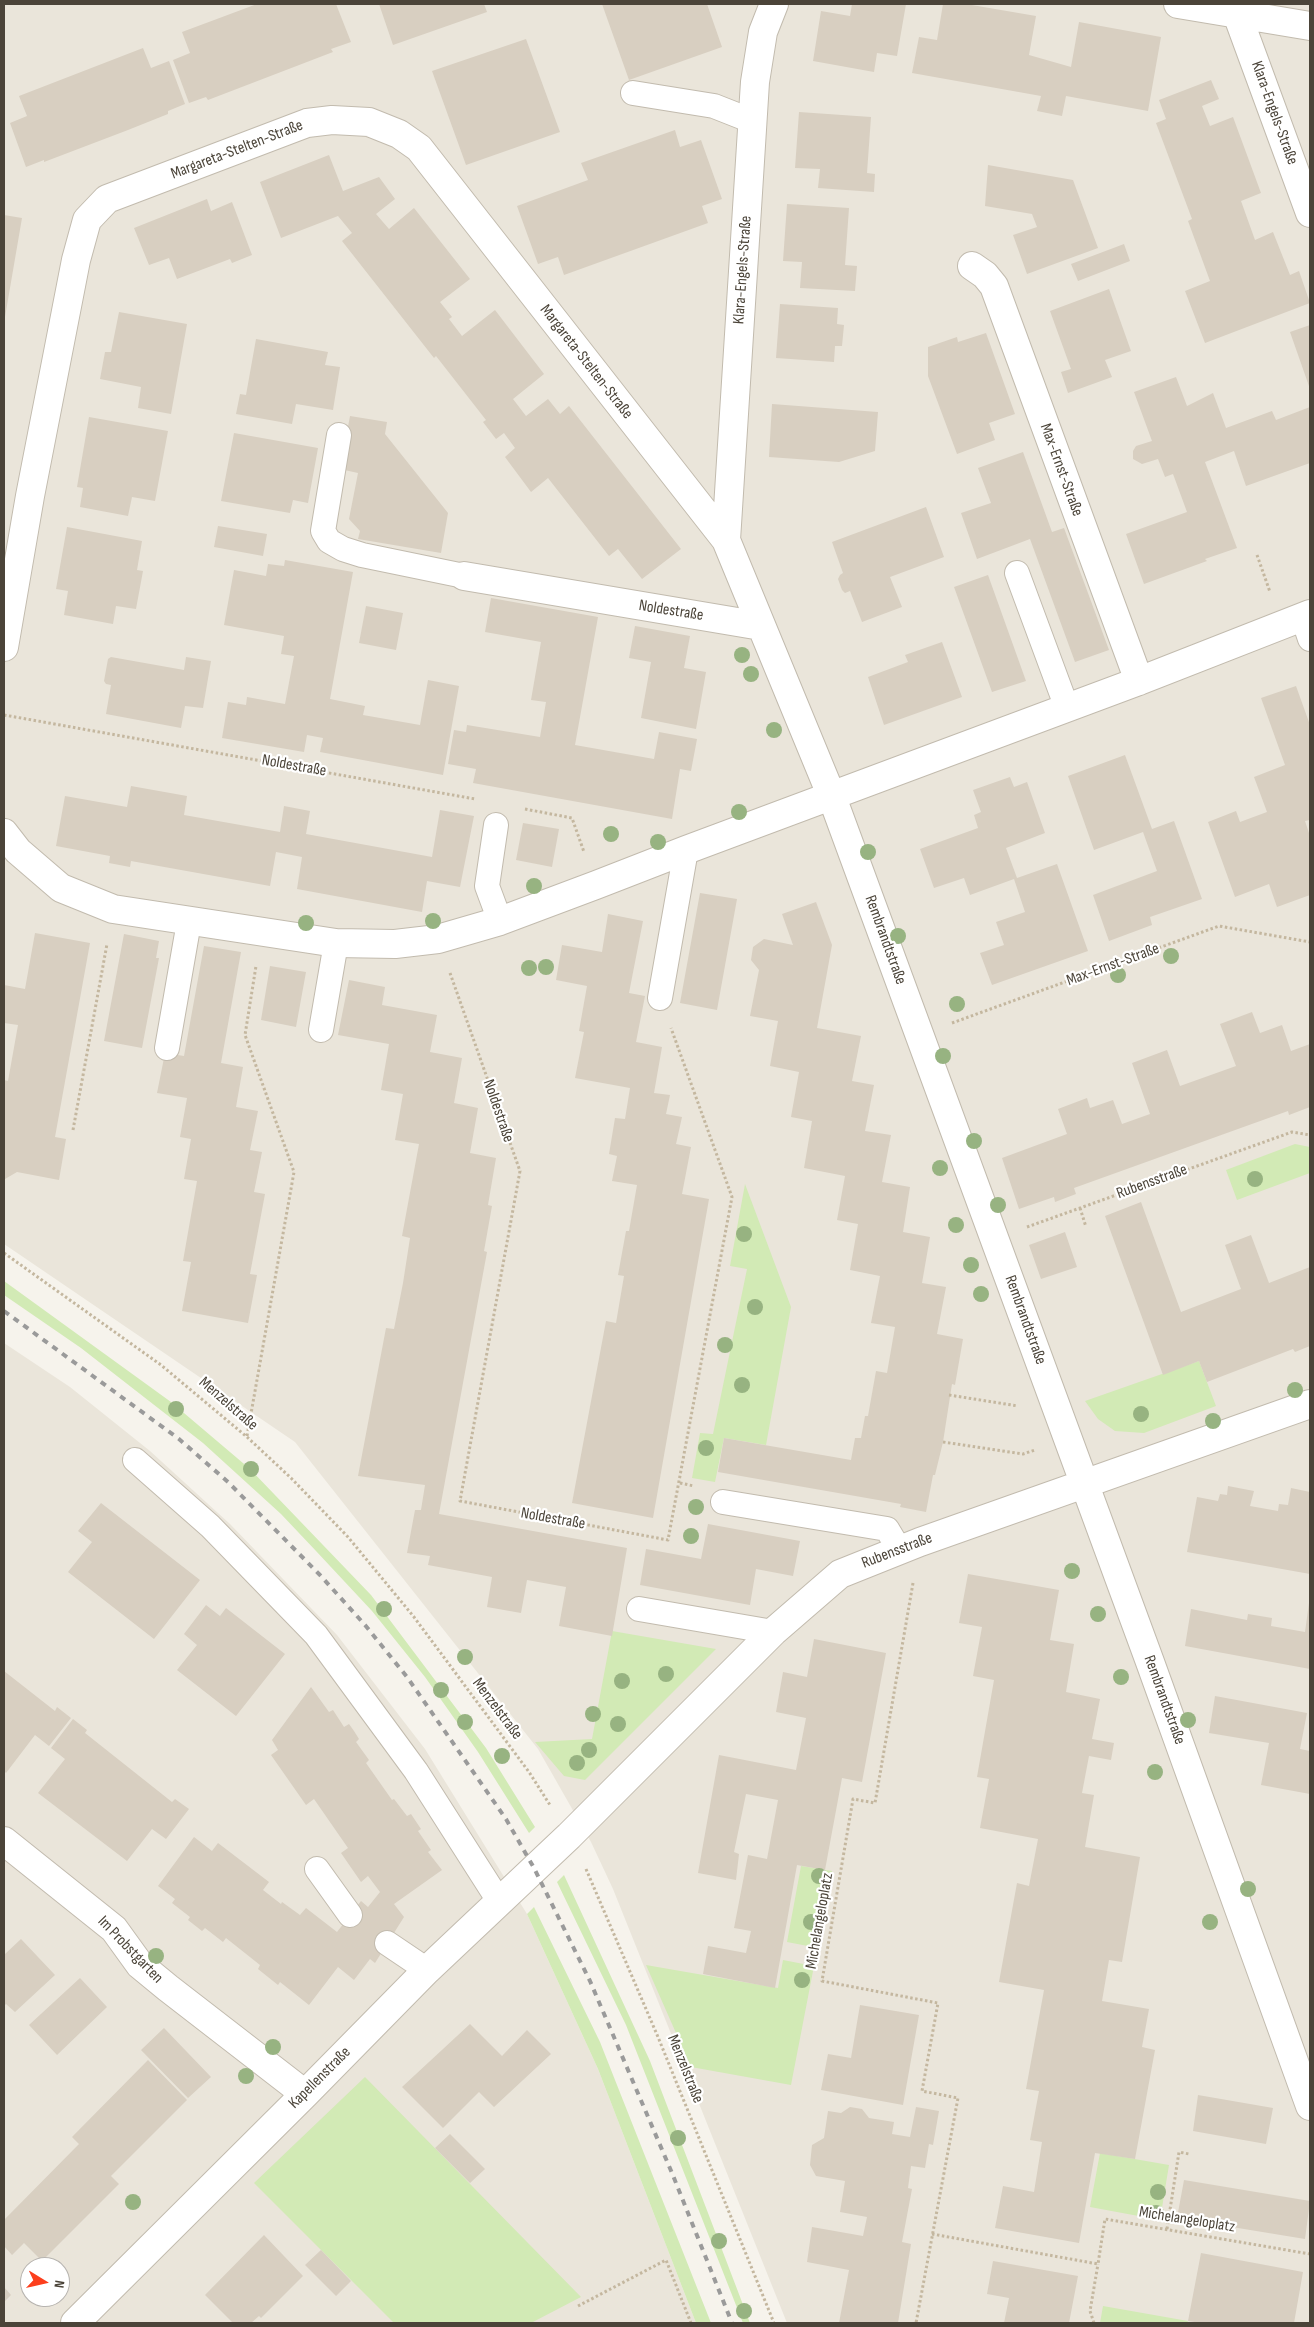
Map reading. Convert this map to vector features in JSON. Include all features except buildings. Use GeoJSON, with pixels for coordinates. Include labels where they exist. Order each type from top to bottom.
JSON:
{"type":"FeatureCollection","features":[{"type":"Feature","properties":{"kind":"street","name":"Klara-Engels-Straße"},"geometry":{"type":"LineString","coordinates":[[726,540],[755,82],[763,32],[774,4]]}},
{"type":"Feature","properties":{"kind":"street"},"geometry":{"type":"LineString","coordinates":[[1178,4],[1310,26]]}},
{"type":"Feature","properties":{"kind":"street","name":"Klara-Engels-Straße"},"geometry":{"type":"LineString","coordinates":[[1236,14],[1310,212]]}},
{"type":"Feature","properties":{"kind":"street","name":"Margareta-Stelten-Straße"},"geometry":{"type":"LineString","coordinates":[[4,646],[30,496],[74,269],[87,220],[107,199],[307,123],[332,120],[369,122],[400,134],[419,148],[726,540]]}},
{"type":"Feature","properties":{"kind":"street","name":"Max-Ernst-Straße"},"geometry":{"type":"LineString","coordinates":[[972,266],[985,275],[994,286],[1139,681]]}},
{"type":"Feature","properties":{"kind":"street","name":"Rembrandtstraße"},"geometry":{"type":"LineString","coordinates":[[726,540],[832,797],[1147,1653],[1310,2106]]}},
{"type":"Feature","properties":{"kind":"street","name":"Noldestraße"},"geometry":{"type":"LineString","coordinates":[[464,576],[761,626]]}},
{"type":"Feature","properties":{"kind":"street"},"geometry":{"type":"LineString","coordinates":[[4,833],[18,851],[61,888],[113,909],[336,944],[395,944],[438,939],[500,921],[1139,681],[1308,624]]}},
{"type":"Feature","properties":{"kind":"street","name":"Rubensstraße"},"geometry":{"type":"LineString","coordinates":[[569,1836],[773,1632],[840,1574],[909,1546],[1310,1404]]}},
{"type":"Feature","properties":{"kind":"street","name":"Kapellenstraße"},"geometry":{"type":"LineString","coordinates":[[75,2323],[427,1970],[569,1836]]}},
{"type":"Feature","properties":{"kind":"street","name":"Im Probstgarten"},"geometry":{"type":"LineString","coordinates":[[4,1841],[114,1929],[140,1965],[305,2094]]}},
{"type":"Feature","properties":{"kind":"lane"},"geometry":{"type":"LineString","coordinates":[[633,93],[714,106],[752,120]]}},
{"type":"Feature","properties":{"kind":"lane"},"geometry":{"type":"LineString","coordinates":[[339,434],[323,531],[330,541],[343,549],[362,555],[464,576]]}},
{"type":"Feature","properties":{"kind":"lane"},"geometry":{"type":"LineString","coordinates":[[1017,573],[1067,708]]}},
{"type":"Feature","properties":{"kind":"lane"},"geometry":{"type":"LineString","coordinates":[[496,825],[487,886],[500,921]]}},
{"type":"Feature","properties":{"kind":"lane"},"geometry":{"type":"LineString","coordinates":[[660,998],[686,850]]}},
{"type":"Feature","properties":{"kind":"lane"},"geometry":{"type":"LineString","coordinates":[[167,1048],[189,922]]}},
{"type":"Feature","properties":{"kind":"lane"},"geometry":{"type":"LineString","coordinates":[[321,1030],[336,944]]}},
{"type":"Feature","properties":{"kind":"lane"},"geometry":{"type":"LineString","coordinates":[[135,1460],[210,1526],[316,1635],[416,1770],[499,1901]]}},
{"type":"Feature","properties":{"kind":"lane"},"geometry":{"type":"LineString","coordinates":[[723,1502],[887,1529],[909,1546]]}},
{"type":"Feature","properties":{"kind":"lane"},"geometry":{"type":"LineString","coordinates":[[639,1609],[773,1632]]}},
{"type":"Feature","properties":{"kind":"lane"},"geometry":{"type":"LineString","coordinates":[[317,1869],[350,1915]]}},
{"type":"Feature","properties":{"kind":"lane"},"geometry":{"type":"LineString","coordinates":[[387,1943],[427,1970]]}},
{"type":"Feature","properties":{"kind":"path","name":"Noldestraße"},"geometry":{"type":"LineString","coordinates":[[4,715],[480,800]]}},
{"type":"Feature","properties":{"kind":"path"},"geometry":{"type":"LineString","coordinates":[[518,807],[572,818],[596,885]]}},
{"type":"Feature","properties":{"kind":"path"},"geometry":{"type":"LineString","coordinates":[[73,1130],[113,909]]}},
{"type":"Feature","properties":{"kind":"path","name":"Max-Ernst-Straße"},"geometry":{"type":"LineString","coordinates":[[920,1035],[1219,926],[1310,942]]}},
{"type":"Feature","properties":{"kind":"path"},"geometry":{"type":"LineString","coordinates":[[247,1437],[294,1172],[245,1035],[261,933]]}},
{"type":"Feature","properties":{"kind":"path","name":"Noldestraße"},"geometry":{"type":"LineString","coordinates":[[438,939],[520,1171],[460,1502],[668,1540],[732,1198],[660,998]]}},
{"type":"Feature","properties":{"kind":"path","name":"Rubensstraße"},"geometry":{"type":"LineString","coordinates":[[994,1238],[1292,1132],[1310,1134]]}},
{"type":"Feature","properties":{"kind":"path"},"geometry":{"type":"LineString","coordinates":[[1080,1208],[1086,1228]]}},
{"type":"Feature","properties":{"kind":"path","name":"Menzelstraße"},"geometry":{"type":"LineString","coordinates":[[4,1253],[160,1365],[247,1437],[291,1478],[348,1538],[414,1617],[529,1772],[569,1836],[588,1873],[658,2037],[774,2323]]}},
{"type":"Feature","properties":{"kind":"path"},"geometry":{"type":"LineString","coordinates":[[949,1395],[1020,1406],[1051,1393]]}},
{"type":"Feature","properties":{"kind":"path"},"geometry":{"type":"LineString","coordinates":[[943,1442],[1023,1454],[1068,1439]]}},
{"type":"Feature","properties":{"kind":"path","name":"Michelangeloplatz"},"geometry":{"type":"LineString","coordinates":[[909,1546],[875,1803],[853,1799],[822,1981],[938,2003],[922,2091],[958,2098],[916,2323]]}},
{"type":"Feature","properties":{"kind":"path"},"geometry":{"type":"LineString","coordinates":[[1167,2229],[1179,2152],[1189,2154]]}},
{"type":"Feature","properties":{"kind":"path","name":"Michelangeloplatz"},"geometry":{"type":"LineString","coordinates":[[1094,2323],[1090,2311],[1105,2219],[1310,2254]]}},
{"type":"Feature","properties":{"kind":"path"},"geometry":{"type":"LineString","coordinates":[[932,2234],[1098,2264]]}},
{"type":"Feature","properties":{"kind":"path"},"geometry":{"type":"LineString","coordinates":[[578,2306],[666,2260],[691,2323]]}},
{"type":"Feature","properties":{"kind":"shaded area"},"geometry":{"type":"Polygon","coordinates":[[[4,4],[1310,4],[1310,2323],[787,2323],[613,1889],[591,1842],[538,1749],[295,1442],[4,1244],[4,4]]]}},
{"type":"Feature","properties":{"kind":"shaded area"},"geometry":{"type":"Polygon","coordinates":[[[4,1343],[70,1387],[150,1451],[230,1524],[337,1635],[425,1749],[527,1914],[598,2069],[696,2323],[4,2323],[4,1343]]]}},
{"type":"Feature","properties":{"kind":"green space"},"geometry":{"type":"Polygon","coordinates":[[[1295,1144],[1310,1147],[1310,1173],[1237,1200],[1226,1170],[1295,1144]]]}},
{"type":"Feature","properties":{"kind":"green space"},"geometry":{"type":"Polygon","coordinates":[[[745,1184],[791,1307],[766,1445],[724,1438],[715,1482],[692,1478],[700,1433],[713,1434],[747,1269],[730,1266],[745,1184]]]}},
{"type":"Feature","properties":{"kind":"green space"},"geometry":{"type":"Polygon","coordinates":[[[4,1281],[171,1402],[250,1469],[371,1595],[486,1748],[535,1827],[529,1833],[478,1752],[425,1677],[372,1611],[281,1514],[203,1443],[81,1348],[4,1295],[4,1281]]]}},
{"type":"Feature","properties":{"kind":"green space"},"geometry":{"type":"Polygon","coordinates":[[[1199,1361],[1216,1406],[1144,1433],[1115,1431],[1098,1419],[1085,1401],[1199,1361]]]}},
{"type":"Feature","properties":{"kind":"green space"},"geometry":{"type":"Polygon","coordinates":[[[612,1631],[716,1649],[585,1780],[564,1776],[535,1742],[592,1739],[612,1631]]]}},
{"type":"Feature","properties":{"kind":"green space"},"geometry":{"type":"Polygon","coordinates":[[[801,1866],[832,1871],[818,1948],[787,1942],[801,1866]]]}},
{"type":"Feature","properties":{"kind":"green space"},"geometry":{"type":"Polygon","coordinates":[[[564,1875],[650,2061],[750,2323],[743,2323],[626,2025],[557,1882],[564,1875]]]}},
{"type":"Feature","properties":{"kind":"green space"},"geometry":{"type":"Polygon","coordinates":[[[534,1907],[600,2042],[711,2323],[696,2323],[598,2069],[527,1914],[534,1907]]]}},
{"type":"Feature","properties":{"kind":"green space"},"geometry":{"type":"Polygon","coordinates":[[[783,1960],[814,1966],[791,2085],[691,2067],[646,1965],[778,1988],[783,1960]]]}},
{"type":"Feature","properties":{"kind":"green space"},"geometry":{"type":"Polygon","coordinates":[[[365,2077],[581,2297],[531,2323],[394,2323],[254,2183],[365,2077]]]}},
{"type":"Feature","properties":{"kind":"green space"},"geometry":{"type":"Polygon","coordinates":[[[1100,2153],[1169,2165],[1160,2220],[1090,2207],[1100,2153]]]}},
{"type":"Feature","properties":{"kind":"green space"},"geometry":{"type":"Polygon","coordinates":[[[1103,2306],[1188,2321],[1187,2323],[1100,2323],[1103,2306]]]}},
{"type":"Feature","properties":{"kind":"railway"},"geometry":{"type":"LineString","coordinates":[[4,1311],[179,1439],[228,1482],[320,1575],[365,1625],[407,1677],[506,1819],[534,1868],[590,1981],[672,2173],[732,2323]]}}]}
